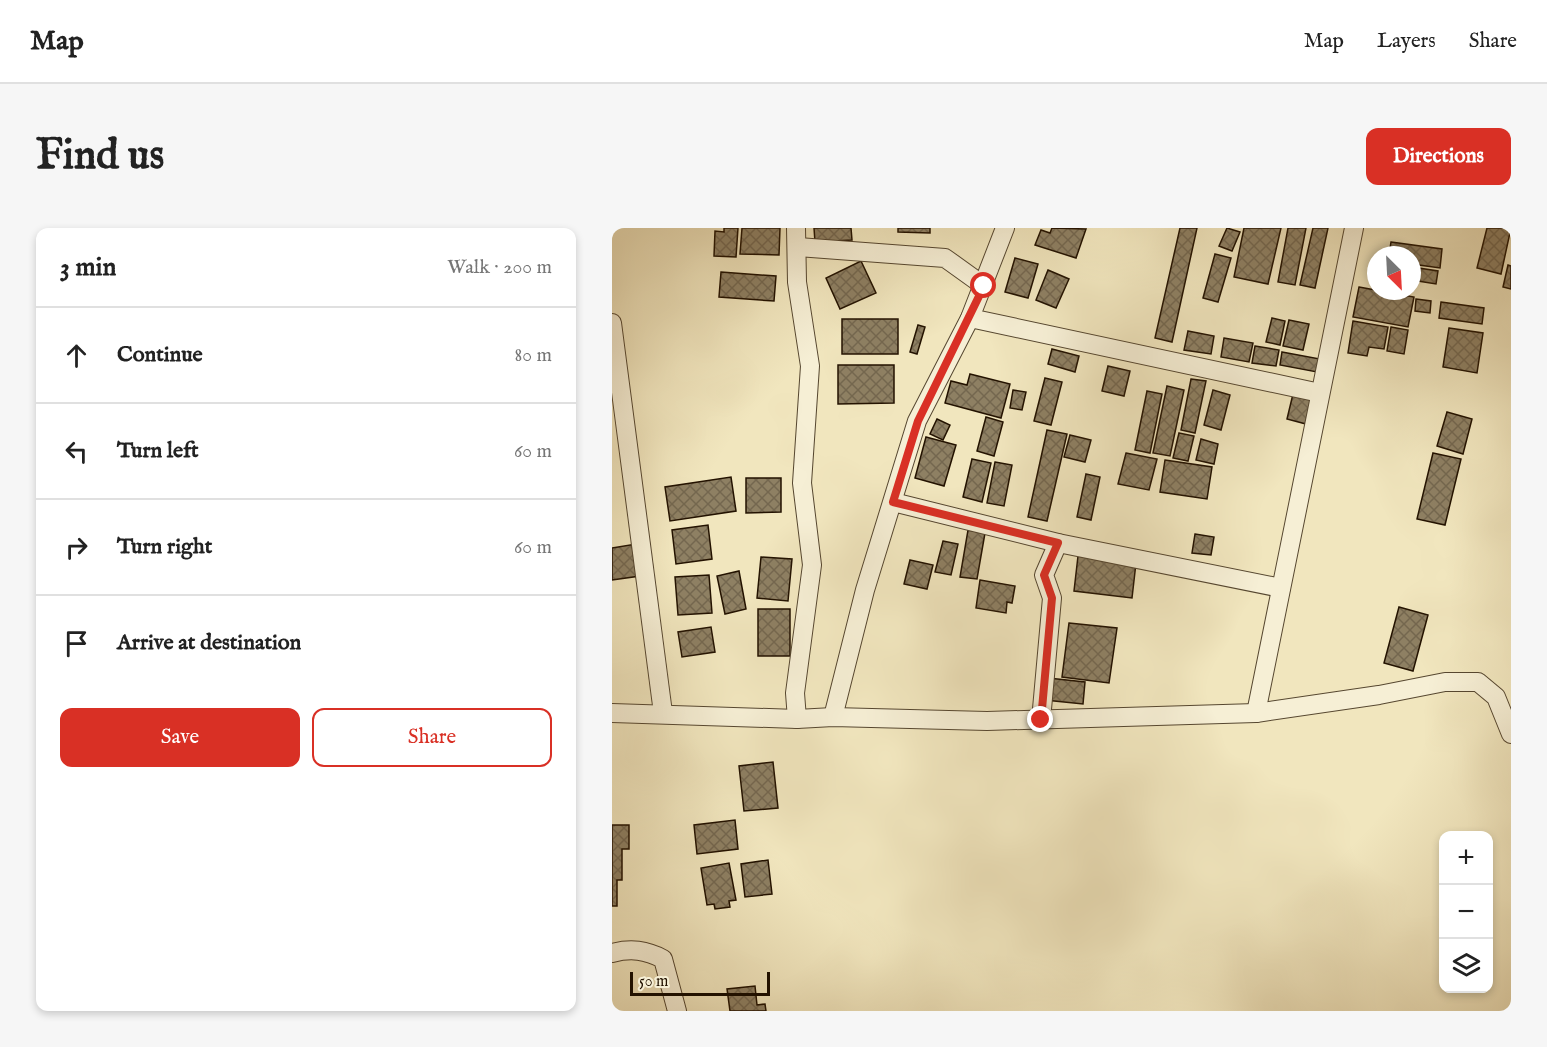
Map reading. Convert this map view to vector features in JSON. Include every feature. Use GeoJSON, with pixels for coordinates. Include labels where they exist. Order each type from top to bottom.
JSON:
{"type":"FeatureCollection","features":[{"type":"Feature","properties":{"kind":"street"},"geometry":{"type":"LineString","coordinates":[[796,228],[797,282],[810,366],[802,483],[812,565],[795,693],[797,719]]}},
{"type":"Feature","properties":{"kind":"street"},"geometry":{"type":"LineString","coordinates":[[833,717],[865,590],[918,421],[970,318],[1005,228]]}},
{"type":"Feature","properties":{"kind":"street"},"geometry":{"type":"LineString","coordinates":[[1256,713],[1354,228]]}},
{"type":"Feature","properties":{"kind":"street"},"geometry":{"type":"LineString","coordinates":[[798,247],[945,258],[984,286]]}},
{"type":"Feature","properties":{"kind":"street"},"geometry":{"type":"LineString","coordinates":[[970,318],[1320,393]]}},
{"type":"Feature","properties":{"kind":"street"},"geometry":{"type":"LineString","coordinates":[[612,323],[663,713]]}},
{"type":"Feature","properties":{"kind":"street"},"geometry":{"type":"LineString","coordinates":[[893,502],[1058,543],[1281,588]]}},
{"type":"Feature","properties":{"kind":"street"},"geometry":{"type":"LineString","coordinates":[[1041,720],[1052,598],[1044,575],[1058,543]]}},
{"type":"Feature","properties":{"kind":"street"},"geometry":{"type":"LineString","coordinates":[[612,713],[797,719],[833,717],[987,721],[1256,713],[1379,695],[1445,682],[1478,682],[1496,697],[1511,734]]}},
{"type":"Feature","properties":{"kind":"street"},"geometry":{"type":"LineString","coordinates":[[612,952],[625,949],[649,951],[663,959],[677,1011]]}},
{"type":"Feature","properties":{"kind":"building"},"geometry":{"type":"Polygon","coordinates":[[[724,228],[738,228],[736,257],[714,256],[715,231],[724,232],[724,228]]]}},
{"type":"Feature","properties":{"kind":"building"},"geometry":{"type":"Polygon","coordinates":[[[742,228],[780,228],[779,255],[740,254],[742,228]]]}},
{"type":"Feature","properties":{"kind":"building"},"geometry":{"type":"Polygon","coordinates":[[[814,228],[851,228],[852,240],[815,242],[814,228]]]}},
{"type":"Feature","properties":{"kind":"building"},"geometry":{"type":"Polygon","coordinates":[[[898,228],[930,228],[930,233],[898,232],[898,228]]]}},
{"type":"Feature","properties":{"kind":"building"},"geometry":{"type":"Polygon","coordinates":[[[1052,228],[1086,229],[1076,258],[1035,245],[1041,230],[1050,233],[1052,228]]]}},
{"type":"Feature","properties":{"kind":"building"},"geometry":{"type":"Polygon","coordinates":[[[1180,228],[1197,228],[1172,342],[1155,338],[1180,228]]]}},
{"type":"Feature","properties":{"kind":"building"},"geometry":{"type":"Polygon","coordinates":[[[1227,228],[1240,232],[1232,251],[1219,246],[1227,228]]]}},
{"type":"Feature","properties":{"kind":"building"},"geometry":{"type":"Polygon","coordinates":[[[1244,228],[1281,228],[1268,284],[1234,277],[1244,228]]]}},
{"type":"Feature","properties":{"kind":"building"},"geometry":{"type":"Polygon","coordinates":[[[1288,228],[1306,228],[1295,285],[1278,282],[1288,228]]]}},
{"type":"Feature","properties":{"kind":"building"},"geometry":{"type":"Polygon","coordinates":[[[1313,228],[1328,228],[1315,288],[1300,285],[1313,228]]]}},
{"type":"Feature","properties":{"kind":"building"},"geometry":{"type":"Polygon","coordinates":[[[1487,228],[1511,228],[1501,274],[1477,268],[1487,228]]]}},
{"type":"Feature","properties":{"kind":"building"},"geometry":{"type":"Polygon","coordinates":[[[1391,242],[1420,246],[1390,246],[1391,242]]]}},
{"type":"Feature","properties":{"kind":"building"},"geometry":{"type":"Polygon","coordinates":[[[1421,246],[1442,249],[1440,268],[1421,265],[1421,246]]]}},
{"type":"Feature","properties":{"kind":"building"},"geometry":{"type":"Polygon","coordinates":[[[1215,254],[1231,258],[1218,302],[1203,298],[1215,254]]]}},
{"type":"Feature","properties":{"kind":"building"},"geometry":{"type":"Polygon","coordinates":[[[1015,258],[1038,264],[1028,298],[1005,292],[1015,258]]]}},
{"type":"Feature","properties":{"kind":"building"},"geometry":{"type":"Polygon","coordinates":[[[861,261],[876,293],[840,309],[826,278],[861,261]]]}},
{"type":"Feature","properties":{"kind":"building"},"geometry":{"type":"Polygon","coordinates":[[[1508,265],[1511,266],[1511,289],[1503,287],[1508,265]]]}},
{"type":"Feature","properties":{"kind":"building"},"geometry":{"type":"Polygon","coordinates":[[[1421,268],[1438,271],[1436,284],[1421,282],[1421,268]]]}},
{"type":"Feature","properties":{"kind":"building"},"geometry":{"type":"Polygon","coordinates":[[[1048,270],[1069,279],[1056,308],[1036,300],[1048,270]]]}},
{"type":"Feature","properties":{"kind":"building"},"geometry":{"type":"Polygon","coordinates":[[[721,272],[776,276],[774,301],[719,297],[721,272]]]}},
{"type":"Feature","properties":{"kind":"building"},"geometry":{"type":"Polygon","coordinates":[[[1359,287],[1367,288],[1367,300],[1413,300],[1408,327],[1353,317],[1359,287]]]}},
{"type":"Feature","properties":{"kind":"building"},"geometry":{"type":"Polygon","coordinates":[[[1416,300],[1431,301],[1430,313],[1415,311],[1416,300]]]}},
{"type":"Feature","properties":{"kind":"building"},"geometry":{"type":"Polygon","coordinates":[[[1441,302],[1484,308],[1482,324],[1439,318],[1441,302]]]}},
{"type":"Feature","properties":{"kind":"building"},"geometry":{"type":"Polygon","coordinates":[[[1272,318],[1285,321],[1280,345],[1266,342],[1272,318]]]}},
{"type":"Feature","properties":{"kind":"building"},"geometry":{"type":"Polygon","coordinates":[[[842,319],[898,319],[898,354],[842,354],[842,319]]]}},
{"type":"Feature","properties":{"kind":"building"},"geometry":{"type":"Polygon","coordinates":[[[1289,320],[1309,324],[1303,350],[1283,346],[1289,320]]]}},
{"type":"Feature","properties":{"kind":"building"},"geometry":{"type":"Polygon","coordinates":[[[1353,321],[1388,327],[1384,349],[1369,347],[1367,356],[1348,353],[1353,321]]]}},
{"type":"Feature","properties":{"kind":"building"},"geometry":{"type":"Polygon","coordinates":[[[918,325],[925,327],[917,354],[910,352],[918,325]]]}},
{"type":"Feature","properties":{"kind":"building"},"geometry":{"type":"Polygon","coordinates":[[[1391,327],[1408,330],[1404,354],[1387,351],[1391,327]]]}},
{"type":"Feature","properties":{"kind":"building"},"geometry":{"type":"Polygon","coordinates":[[[1449,328],[1483,333],[1477,373],[1443,367],[1449,328]]]}},
{"type":"Feature","properties":{"kind":"building"},"geometry":{"type":"Polygon","coordinates":[[[1188,331],[1214,336],[1211,354],[1184,350],[1188,331]]]}},
{"type":"Feature","properties":{"kind":"building"},"geometry":{"type":"Polygon","coordinates":[[[1224,338],[1253,343],[1249,362],[1221,357],[1224,338]]]}},
{"type":"Feature","properties":{"kind":"building"},"geometry":{"type":"Polygon","coordinates":[[[1255,346],[1279,350],[1276,366],[1252,363],[1255,346]]]}},
{"type":"Feature","properties":{"kind":"building"},"geometry":{"type":"Polygon","coordinates":[[[1052,349],[1079,356],[1075,372],[1048,364],[1052,349]]]}},
{"type":"Feature","properties":{"kind":"building"},"geometry":{"type":"Polygon","coordinates":[[[1282,352],[1320,359],[1317,372],[1280,365],[1282,352]]]}},
{"type":"Feature","properties":{"kind":"building"},"geometry":{"type":"Polygon","coordinates":[[[838,365],[894,365],[894,403],[838,404],[838,365]]]}},
{"type":"Feature","properties":{"kind":"building"},"geometry":{"type":"Polygon","coordinates":[[[1108,366],[1130,371],[1124,396],[1102,391],[1108,366]]]}},
{"type":"Feature","properties":{"kind":"building"},"geometry":{"type":"Polygon","coordinates":[[[970,374],[1010,384],[1001,418],[945,403],[951,381],[967,385],[970,374]]]}},
{"type":"Feature","properties":{"kind":"building"},"geometry":{"type":"Polygon","coordinates":[[[1045,378],[1062,382],[1051,425],[1034,421],[1045,378]]]}},
{"type":"Feature","properties":{"kind":"building"},"geometry":{"type":"Polygon","coordinates":[[[1191,379],[1206,381],[1195,433],[1181,430],[1191,379]]]}},
{"type":"Feature","properties":{"kind":"building"},"geometry":{"type":"Polygon","coordinates":[[[1167,386],[1184,390],[1170,456],[1153,453],[1167,386]]]}},
{"type":"Feature","properties":{"kind":"building"},"geometry":{"type":"Polygon","coordinates":[[[1013,390],[1026,392],[1022,410],[1010,408],[1013,390]]]}},
{"type":"Feature","properties":{"kind":"building"},"geometry":{"type":"Polygon","coordinates":[[[1213,390],[1230,395],[1221,430],[1204,425],[1213,390]]]}},
{"type":"Feature","properties":{"kind":"building"},"geometry":{"type":"Polygon","coordinates":[[[1147,391],[1162,394],[1150,453],[1135,450],[1147,391]]]}},
{"type":"Feature","properties":{"kind":"building"},"geometry":{"type":"Polygon","coordinates":[[[1293,394],[1312,399],[1306,424],[1287,419],[1293,394]]]}},
{"type":"Feature","properties":{"kind":"building"},"geometry":{"type":"Polygon","coordinates":[[[1447,412],[1472,419],[1463,454],[1437,446],[1447,412]]]}},
{"type":"Feature","properties":{"kind":"building"},"geometry":{"type":"Polygon","coordinates":[[[986,417],[1003,422],[994,456],[977,451],[986,417]]]}},
{"type":"Feature","properties":{"kind":"building"},"geometry":{"type":"Polygon","coordinates":[[[937,419],[950,425],[943,440],[930,434],[937,419]]]}},
{"type":"Feature","properties":{"kind":"building"},"geometry":{"type":"Polygon","coordinates":[[[1047,430],[1067,434],[1047,521],[1028,517],[1047,430]]]}},
{"type":"Feature","properties":{"kind":"building"},"geometry":{"type":"Polygon","coordinates":[[[1179,433],[1194,436],[1188,461],[1173,458],[1179,433]]]}},
{"type":"Feature","properties":{"kind":"building"},"geometry":{"type":"Polygon","coordinates":[[[1070,435],[1091,440],[1085,462],[1064,457],[1070,435]]]}},
{"type":"Feature","properties":{"kind":"building"},"geometry":{"type":"Polygon","coordinates":[[[926,437],[956,445],[944,486],[915,478],[926,437]]]}},
{"type":"Feature","properties":{"kind":"building"},"geometry":{"type":"Polygon","coordinates":[[[1201,439],[1218,444],[1214,464],[1196,460],[1201,439]]]}},
{"type":"Feature","properties":{"kind":"building"},"geometry":{"type":"Polygon","coordinates":[[[1126,453],[1157,459],[1149,490],[1118,484],[1126,453]]]}},
{"type":"Feature","properties":{"kind":"building"},"geometry":{"type":"Polygon","coordinates":[[[1433,453],[1461,459],[1445,525],[1417,519],[1433,453]]]}},
{"type":"Feature","properties":{"kind":"building"},"geometry":{"type":"Polygon","coordinates":[[[972,459],[991,463],[982,502],[963,497],[972,459]]]}},
{"type":"Feature","properties":{"kind":"building"},"geometry":{"type":"Polygon","coordinates":[[[1165,460],[1212,467],[1207,499],[1160,492],[1165,460]]]}},
{"type":"Feature","properties":{"kind":"building"},"geometry":{"type":"Polygon","coordinates":[[[995,462],[1012,465],[1004,506],[987,503],[995,462]]]}},
{"type":"Feature","properties":{"kind":"building"},"geometry":{"type":"Polygon","coordinates":[[[1086,474],[1100,477],[1091,520],[1077,517],[1086,474]]]}},
{"type":"Feature","properties":{"kind":"building"},"geometry":{"type":"Polygon","coordinates":[[[731,477],[736,511],[670,521],[665,487],[731,477]]]}},
{"type":"Feature","properties":{"kind":"building"},"geometry":{"type":"Polygon","coordinates":[[[746,478],[781,478],[781,512],[746,513],[746,478]]]}},
{"type":"Feature","properties":{"kind":"building"},"geometry":{"type":"Polygon","coordinates":[[[708,525],[712,559],[676,564],[672,530],[708,525]]]}},
{"type":"Feature","properties":{"kind":"building"},"geometry":{"type":"Polygon","coordinates":[[[968,530],[985,533],[977,579],[960,577],[968,530]]]}},
{"type":"Feature","properties":{"kind":"building"},"geometry":{"type":"Polygon","coordinates":[[[1195,534],[1214,537],[1211,555],[1192,553],[1195,534]]]}},
{"type":"Feature","properties":{"kind":"building"},"geometry":{"type":"Polygon","coordinates":[[[943,541],[958,544],[951,575],[935,572],[943,541]]]}},
{"type":"Feature","properties":{"kind":"building"},"geometry":{"type":"Polygon","coordinates":[[[636,544],[640,576],[612,580],[612,548],[636,544]]]}},
{"type":"Feature","properties":{"kind":"building"},"geometry":{"type":"Polygon","coordinates":[[[1078,556],[1136,563],[1132,598],[1074,591],[1078,556]]]}},
{"type":"Feature","properties":{"kind":"building"},"geometry":{"type":"Polygon","coordinates":[[[761,557],[792,559],[788,601],[757,598],[761,557]]]}},
{"type":"Feature","properties":{"kind":"building"},"geometry":{"type":"Polygon","coordinates":[[[910,560],[933,565],[927,589],[904,584],[910,560]]]}},
{"type":"Feature","properties":{"kind":"building"},"geometry":{"type":"Polygon","coordinates":[[[739,571],[746,609],[725,614],[717,576],[739,571]]]}},
{"type":"Feature","properties":{"kind":"building"},"geometry":{"type":"Polygon","coordinates":[[[709,575],[712,613],[678,615],[675,577],[709,575]]]}},
{"type":"Feature","properties":{"kind":"building"},"geometry":{"type":"Polygon","coordinates":[[[980,580],[1015,586],[1012,603],[1007,602],[1006,613],[976,608],[980,580]]]}},
{"type":"Feature","properties":{"kind":"building"},"geometry":{"type":"Polygon","coordinates":[[[1399,607],[1428,615],[1413,671],[1384,663],[1399,607]]]}},
{"type":"Feature","properties":{"kind":"building"},"geometry":{"type":"Polygon","coordinates":[[[758,609],[790,609],[790,656],[758,656],[758,609]]]}},
{"type":"Feature","properties":{"kind":"building"},"geometry":{"type":"Polygon","coordinates":[[[1069,623],[1117,628],[1109,683],[1062,677],[1069,623]]]}},
{"type":"Feature","properties":{"kind":"building"},"geometry":{"type":"Polygon","coordinates":[[[711,627],[715,652],[682,657],[678,632],[711,627]]]}},
{"type":"Feature","properties":{"kind":"building"},"geometry":{"type":"Polygon","coordinates":[[[1048,678],[1085,682],[1083,704],[1045,700],[1048,678]]]}},
{"type":"Feature","properties":{"kind":"building"},"geometry":{"type":"Polygon","coordinates":[[[773,762],[778,808],[744,811],[739,766],[773,762]]]}},
{"type":"Feature","properties":{"kind":"building"},"geometry":{"type":"Polygon","coordinates":[[[735,820],[738,849],[697,854],[694,825],[735,820]]]}},
{"type":"Feature","properties":{"kind":"building"},"geometry":{"type":"Polygon","coordinates":[[[612,825],[629,825],[629,849],[622,849],[622,880],[617,880],[617,906],[612,906],[612,825]]]}},
{"type":"Feature","properties":{"kind":"building"},"geometry":{"type":"Polygon","coordinates":[[[768,860],[772,894],[745,897],[741,864],[768,860]]]}},
{"type":"Feature","properties":{"kind":"building"},"geometry":{"type":"Polygon","coordinates":[[[729,863],[736,900],[729,901],[730,907],[715,909],[714,904],[707,905],[701,868],[729,863]]]}},
{"type":"Feature","properties":{"kind":"building"},"geometry":{"type":"Polygon","coordinates":[[[755,986],[757,1005],[765,1004],[766,1011],[730,1011],[727,989],[755,986]]]}},
{"type":"Feature","properties":{"kind":"route"},"geometry":{"type":"LineString","coordinates":[[984,286],[918,421],[893,502],[1058,543],[1044,575],[1052,598],[1041,720]]}}]}
